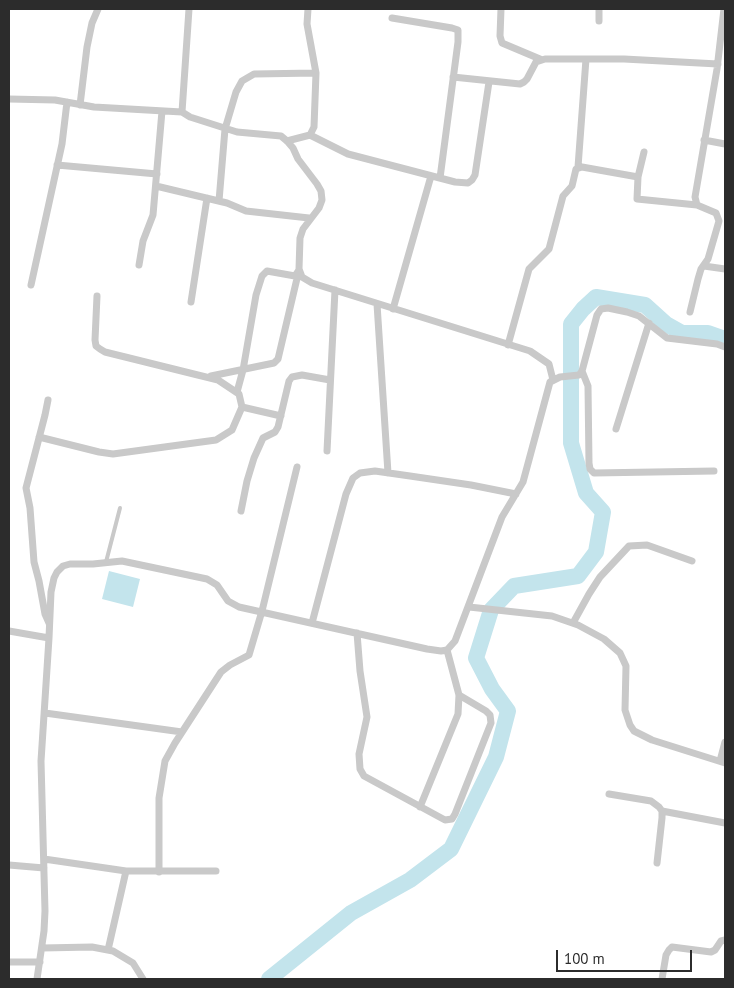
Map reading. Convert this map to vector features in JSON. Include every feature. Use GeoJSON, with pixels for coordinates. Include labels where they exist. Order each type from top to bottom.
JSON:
{"type":"FeatureCollection","features":[{"type":"Feature","properties":{"kind":"street"},"geometry":{"type":"LineString","coordinates":[[80,105],[92,23],[98,9]]}},
{"type":"Feature","properties":{"kind":"street"},"geometry":{"type":"LineString","coordinates":[[182,112],[189,9]]}},
{"type":"Feature","properties":{"kind":"street"},"geometry":{"type":"LineString","coordinates":[[308,9],[307,24],[316,73],[314,126],[310,135]]}},
{"type":"Feature","properties":{"kind":"street"},"geometry":{"type":"LineString","coordinates":[[501,9],[500,36],[502,42],[540,60],[586,58],[718,64]]}},
{"type":"Feature","properties":{"kind":"street"},"geometry":{"type":"LineString","coordinates":[[599,9],[599,22]]}},
{"type":"Feature","properties":{"kind":"street"},"geometry":{"type":"LineString","coordinates":[[696,204],[695,197],[718,64],[724,9]]}},
{"type":"Feature","properties":{"kind":"street"},"geometry":{"type":"LineString","coordinates":[[392,18],[458,30],[440,178]]}},
{"type":"Feature","properties":{"kind":"street"},"geometry":{"type":"LineString","coordinates":[[508,345],[529,269],[549,249],[564,196],[572,186],[574,172],[578,167],[586,58]]}},
{"type":"Feature","properties":{"kind":"street"},"geometry":{"type":"LineString","coordinates":[[453,77],[513,84],[524,82],[536,62],[540,60]]}},
{"type":"Feature","properties":{"kind":"street"},"geometry":{"type":"LineString","coordinates":[[219,201],[226,129],[236,92],[242,81],[247,77],[261,73],[316,73]]}},
{"type":"Feature","properties":{"kind":"street"},"geometry":{"type":"LineString","coordinates":[[287,141],[310,135],[348,154],[455,182],[468,183],[475,175],[489,82]]}},
{"type":"Feature","properties":{"kind":"street"},"geometry":{"type":"LineString","coordinates":[[9,99],[67,102],[94,108],[182,112],[190,117],[237,132],[281,136],[293,148],[298,159],[317,184],[322,200],[319,208],[309,218],[300,238],[299,270],[278,359],[274,363],[209,377]]}},
{"type":"Feature","properties":{"kind":"street"},"geometry":{"type":"LineString","coordinates":[[32,285],[62,144],[67,102]]}},
{"type":"Feature","properties":{"kind":"street"},"geometry":{"type":"LineString","coordinates":[[139,265],[143,242],[153,215],[162,111]]}},
{"type":"Feature","properties":{"kind":"street"},"geometry":{"type":"LineString","coordinates":[[704,140],[725,144]]}},
{"type":"Feature","properties":{"kind":"street"},"geometry":{"type":"LineString","coordinates":[[644,152],[638,177],[637,199],[696,204],[722,216],[708,259],[698,279],[690,312]]}},
{"type":"Feature","properties":{"kind":"street"},"geometry":{"type":"LineString","coordinates":[[57,164],[157,174]]}},
{"type":"Feature","properties":{"kind":"street"},"geometry":{"type":"LineString","coordinates":[[578,167],[638,177]]}},
{"type":"Feature","properties":{"kind":"street"},"geometry":{"type":"LineString","coordinates":[[393,309],[431,176]]}},
{"type":"Feature","properties":{"kind":"street"},"geometry":{"type":"LineString","coordinates":[[156,186],[219,201],[246,211],[309,218]]}},
{"type":"Feature","properties":{"kind":"street"},"geometry":{"type":"LineString","coordinates":[[191,302],[207,198]]}},
{"type":"Feature","properties":{"kind":"street"},"geometry":{"type":"LineString","coordinates":[[704,266],[725,269]]}},
{"type":"Feature","properties":{"kind":"street"},"geometry":{"type":"LineString","coordinates":[[299,270],[302,277],[312,283],[530,351],[549,364],[557,378]]}},
{"type":"Feature","properties":{"kind":"street"},"geometry":{"type":"LineString","coordinates":[[237,392],[243,370],[256,295],[262,276],[267,271],[295,276],[299,270]]}},
{"type":"Feature","properties":{"kind":"street"},"geometry":{"type":"LineString","coordinates":[[327,451],[335,290]]}},
{"type":"Feature","properties":{"kind":"street"},"geometry":{"type":"LineString","coordinates":[[39,437],[113,454],[216,440],[232,430],[242,407],[239,394],[218,380],[105,352],[96,346],[97,296]]}},
{"type":"Feature","properties":{"kind":"street"},"geometry":{"type":"LineString","coordinates":[[377,304],[388,473]]}},
{"type":"Feature","properties":{"kind":"street"},"geometry":{"type":"LineString","coordinates":[[714,471],[594,473],[588,463],[588,386],[581,373],[597,315],[601,309],[608,308],[639,316],[667,338],[717,344],[725,347]]}},
{"type":"Feature","properties":{"kind":"street"},"geometry":{"type":"LineString","coordinates":[[616,429],[649,323]]}},
{"type":"Feature","properties":{"kind":"street"},"geometry":{"type":"LineString","coordinates":[[37,979],[45,911],[41,761],[51,592],[57,572],[63,566],[70,564],[122,561],[208,579],[217,585],[232,605],[427,649],[447,650],[455,641],[502,517],[524,482],[550,382],[557,378],[581,373]]}},
{"type":"Feature","properties":{"kind":"street"},"geometry":{"type":"LineString","coordinates":[[241,511],[246,481],[254,458],[264,438],[275,432],[278,427],[289,381],[292,377],[302,375],[330,380]]}},
{"type":"Feature","properties":{"kind":"street"},"geometry":{"type":"LineString","coordinates":[[48,400],[26,488],[30,508],[34,562],[45,614],[50,623]]}},
{"type":"Feature","properties":{"kind":"street"},"geometry":{"type":"LineString","coordinates":[[242,407],[282,416]]}},
{"type":"Feature","properties":{"kind":"street"},"geometry":{"type":"LineString","coordinates":[[159,872],[159,798],[166,762],[182,732],[221,672],[230,665],[249,656],[262,611],[297,467]]}},
{"type":"Feature","properties":{"kind":"street"},"geometry":{"type":"LineString","coordinates":[[312,623],[349,485],[353,478],[360,474],[388,473],[471,484],[516,494]]}},
{"type":"Feature","properties":{"kind":"street"},"geometry":{"type":"LineString","coordinates":[[573,623],[588,594],[625,548],[647,545],[692,561]]}},
{"type":"Feature","properties":{"kind":"street"},"geometry":{"type":"LineString","coordinates":[[468,606],[552,616],[573,623],[604,639],[620,653],[626,666],[625,710],[634,731],[652,740],[723,762],[725,742]]}},
{"type":"Feature","properties":{"kind":"street"},"geometry":{"type":"LineString","coordinates":[[9,631],[49,638]]}},
{"type":"Feature","properties":{"kind":"street"},"geometry":{"type":"LineString","coordinates":[[357,633],[367,717],[359,754],[360,769],[364,776],[442,819],[448,820],[452,819],[455,814],[490,728],[490,715],[458,695]]}},
{"type":"Feature","properties":{"kind":"street"},"geometry":{"type":"LineString","coordinates":[[420,807],[458,714],[458,695],[447,650]]}},
{"type":"Feature","properties":{"kind":"street"},"geometry":{"type":"LineString","coordinates":[[45,714],[182,732]]}},
{"type":"Feature","properties":{"kind":"street"},"geometry":{"type":"LineString","coordinates":[[609,794],[651,801],[662,811],[725,823]]}},
{"type":"Feature","properties":{"kind":"street"},"geometry":{"type":"LineString","coordinates":[[657,863],[662,811]]}},
{"type":"Feature","properties":{"kind":"street"},"geometry":{"type":"LineString","coordinates":[[44,859],[126,871],[216,871]]}},
{"type":"Feature","properties":{"kind":"street"},"geometry":{"type":"LineString","coordinates":[[9,864],[44,868]]}},
{"type":"Feature","properties":{"kind":"street"},"geometry":{"type":"LineString","coordinates":[[108,950],[126,871]]}},
{"type":"Feature","properties":{"kind":"street"},"geometry":{"type":"LineString","coordinates":[[662,979],[666,955],[672,947],[678,946],[710,952],[715,950],[721,941],[725,940]]}},
{"type":"Feature","properties":{"kind":"street"},"geometry":{"type":"LineString","coordinates":[[42,948],[92,947],[108,950],[123,956],[133,963],[143,979]]}},
{"type":"Feature","properties":{"kind":"street"},"geometry":{"type":"LineString","coordinates":[[9,962],[40,962]]}},
{"type":"Feature","properties":{"kind":"lane"},"geometry":{"type":"LineString","coordinates":[[106,562],[120,508]]}},
{"type":"Feature","properties":{"kind":"water"},"geometry":{"type":"Polygon","coordinates":[[[109,571],[140,579],[133,607],[102,599],[109,571]]]}},
{"type":"Feature","properties":{"kind":"waterway"},"geometry":{"type":"LineString","coordinates":[[269,979],[351,913],[410,880],[451,849],[496,757],[508,711],[492,689],[476,658],[491,610],[514,586],[578,576],[596,552],[603,512],[586,493],[571,443],[571,324],[596,297],[645,305],[666,324],[682,333],[708,333],[725,339]]}}]}
